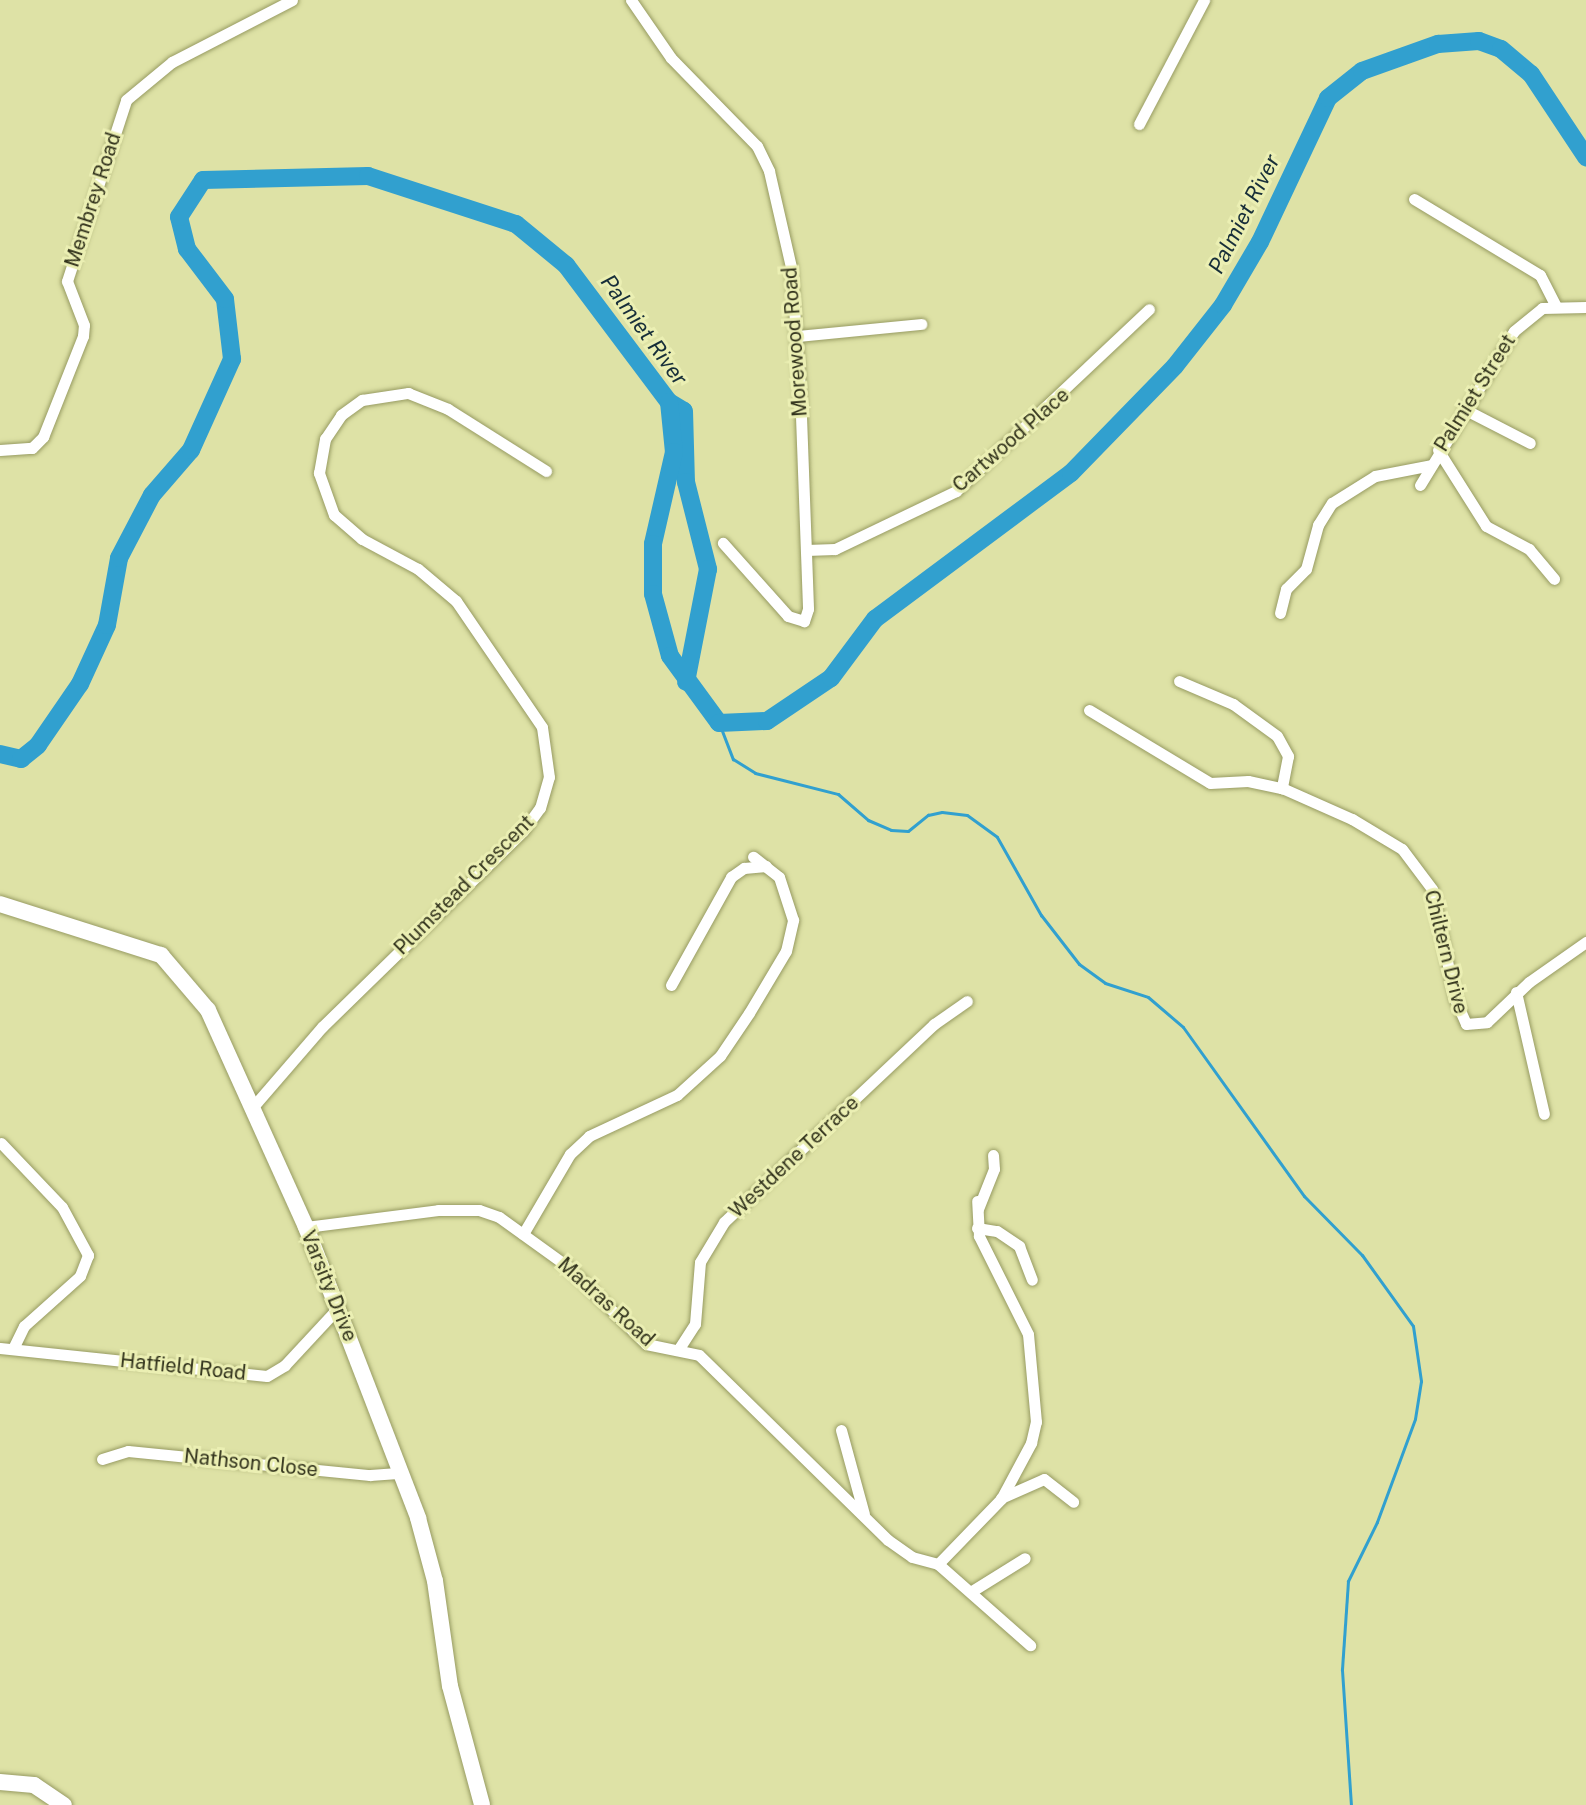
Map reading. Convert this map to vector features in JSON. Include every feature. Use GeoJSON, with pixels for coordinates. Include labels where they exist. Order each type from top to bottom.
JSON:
{"type":"FeatureCollection","features":[{"type":"Feature","properties":{"kind":"street","name":"Membrey Road"},"geometry":{"type":"LineString","coordinates":[[0,450],[15,452],[38,445],[83,336],[84,325],[67,281],[126,100],[172,62],[292,0]]}},
{"type":"Feature","properties":{"kind":"street","name":"Morewood Road"},"geometry":{"type":"LineString","coordinates":[[631,0],[671,58],[734,118],[764,159],[787,246],[798,336],[808,609],[799,622],[723,543]]}},
{"type":"Feature","properties":{"kind":"street"},"geometry":{"type":"LineString","coordinates":[[1139,124],[1204,0]]}},
{"type":"Feature","properties":{"kind":"street"},"geometry":{"type":"LineString","coordinates":[[1414,199],[1540,275],[1555,305],[1586,307]]}},
{"type":"Feature","properties":{"kind":"street","name":"Palmiet Street"},"geometry":{"type":"LineString","coordinates":[[1420,485],[1438,450],[1514,331],[1528,316],[1555,305]]}},
{"type":"Feature","properties":{"kind":"street","name":"Cartwood Place"},"geometry":{"type":"LineString","coordinates":[[806,550],[835,549],[956,491],[1016,440],[1149,309]]}},
{"type":"Feature","properties":{"kind":"street"},"geometry":{"type":"LineString","coordinates":[[798,336],[921,324]]}},
{"type":"Feature","properties":{"kind":"street","name":"Plumstead Crescent"},"geometry":{"type":"LineString","coordinates":[[252,1108],[322,1027],[523,831],[540,808],[549,777],[542,727],[456,601],[432,578],[362,539],[334,515],[319,473],[325,439],[341,415],[362,400],[408,393],[448,409],[546,471]]}},
{"type":"Feature","properties":{"kind":"street"},"geometry":{"type":"LineString","coordinates":[[1464,409],[1530,443]]}},
{"type":"Feature","properties":{"kind":"street"},"geometry":{"type":"LineString","coordinates":[[1438,450],[1486,526],[1529,549],[1554,579]]}},
{"type":"Feature","properties":{"kind":"street"},"geometry":{"type":"LineString","coordinates":[[1280,613],[1286,589],[1306,569],[1318,525],[1332,503],[1375,476],[1431,465]]}},
{"type":"Feature","properties":{"kind":"street"},"geometry":{"type":"LineString","coordinates":[[1179,681],[1233,704],[1277,736],[1288,756],[1282,788]]}},
{"type":"Feature","properties":{"kind":"street","name":"Chiltern Drive"},"geometry":{"type":"LineString","coordinates":[[1089,710],[1210,783],[1248,781],[1282,788],[1352,819],[1418,864],[1436,902],[1455,999],[1466,1024],[1487,1022],[1516,992],[1586,942]]}},
{"type":"Feature","properties":{"kind":"street"},"geometry":{"type":"LineString","coordinates":[[523,1234],[545,1189],[579,1144],[677,1095],[713,1064],[734,1036],[786,951],[792,930],[789,898],[766,866],[753,857]]}},
{"type":"Feature","properties":{"kind":"street"},"geometry":{"type":"LineString","coordinates":[[671,985],[731,877],[744,868],[766,866]]}},
{"type":"Feature","properties":{"kind":"street","name":"Varsity Drive"},"geometry":{"type":"LineString","coordinates":[[0,904],[127,941],[168,960],[208,1010],[306,1227],[401,1473],[430,1559],[450,1686],[482,1805]]}},
{"type":"Feature","properties":{"kind":"street"},"geometry":{"type":"LineString","coordinates":[[1516,992],[1544,1114]]}},
{"type":"Feature","properties":{"kind":"street","name":"Westdene Terrace"},"geometry":{"type":"LineString","coordinates":[[680,1347],[695,1324],[700,1262],[724,1222],[934,1024],[967,1001]]}},
{"type":"Feature","properties":{"kind":"street"},"geometry":{"type":"LineString","coordinates":[[1,1143],[62,1207],[88,1255],[80,1276],[24,1326],[13,1349]]}},
{"type":"Feature","properties":{"kind":"street"},"geometry":{"type":"LineString","coordinates":[[938,1564],[1001,1499],[1031,1443],[1037,1410],[1028,1334],[977,1228],[978,1205],[994,1169],[993,1155]]}},
{"type":"Feature","properties":{"kind":"street","name":"Madras Road"},"geometry":{"type":"LineString","coordinates":[[306,1227],[468,1209],[499,1217],[593,1289],[646,1344],[680,1347]]}},
{"type":"Feature","properties":{"kind":"street"},"geometry":{"type":"LineString","coordinates":[[977,1228],[997,1231],[1019,1246],[1032,1280]]}},
{"type":"Feature","properties":{"kind":"street","name":"Hatfield Road"},"geometry":{"type":"LineString","coordinates":[[0,1348],[267,1376],[285,1365],[338,1308]]}},
{"type":"Feature","properties":{"kind":"street"},"geometry":{"type":"LineString","coordinates":[[680,1347],[705,1359],[901,1550],[938,1564],[1030,1645]]}},
{"type":"Feature","properties":{"kind":"street"},"geometry":{"type":"LineString","coordinates":[[841,1430],[864,1515]]}},
{"type":"Feature","properties":{"kind":"street","name":"Nathson Close"},"geometry":{"type":"LineString","coordinates":[[102,1459],[128,1451],[370,1475],[401,1473]]}},
{"type":"Feature","properties":{"kind":"street"},"geometry":{"type":"LineString","coordinates":[[1001,1499],[1044,1479],[1073,1502]]}},
{"type":"Feature","properties":{"kind":"street"},"geometry":{"type":"LineString","coordinates":[[972,1591],[1025,1558]]}},
{"type":"Feature","properties":{"kind":"street"},"geometry":{"type":"LineString","coordinates":[[0,1782],[34,1785],[64,1805]]}},
{"type":"Feature","properties":{"kind":"waterway","name":"Palmiet River"},"geometry":{"type":"LineString","coordinates":[[0,754],[21,759],[38,745],[80,684],[107,625],[119,558],[152,495],[191,450],[232,359],[225,299],[187,249],[179,217],[203,180],[368,176],[516,224],[566,265],[669,402],[674,452],[653,544],[653,594],[670,656],[719,723],[767,721],[831,678],[875,619],[1071,473],[1175,366],[1223,305],[1260,242],[1328,98],[1362,71],[1438,44],[1479,41],[1501,49],[1531,74],[1586,157]]}},
{"type":"Feature","properties":{"kind":"waterway"},"geometry":{"type":"LineString","coordinates":[[669,402],[684,411],[686,482],[708,569],[686,682]]}},
{"type":"Feature","properties":{"kind":"waterway"},"geometry":{"type":"LineString","coordinates":[[719,723],[733,759],[755,773],[838,794],[868,820],[891,830],[908,831],[928,815],[942,812],[967,815],[997,837],[1041,915],[1079,964],[1105,983],[1148,997],[1183,1027],[1304,1196],[1362,1255],[1413,1326],[1421,1381],[1415,1419],[1377,1522],[1348,1581],[1342,1670],[1351,1805]]}}]}
